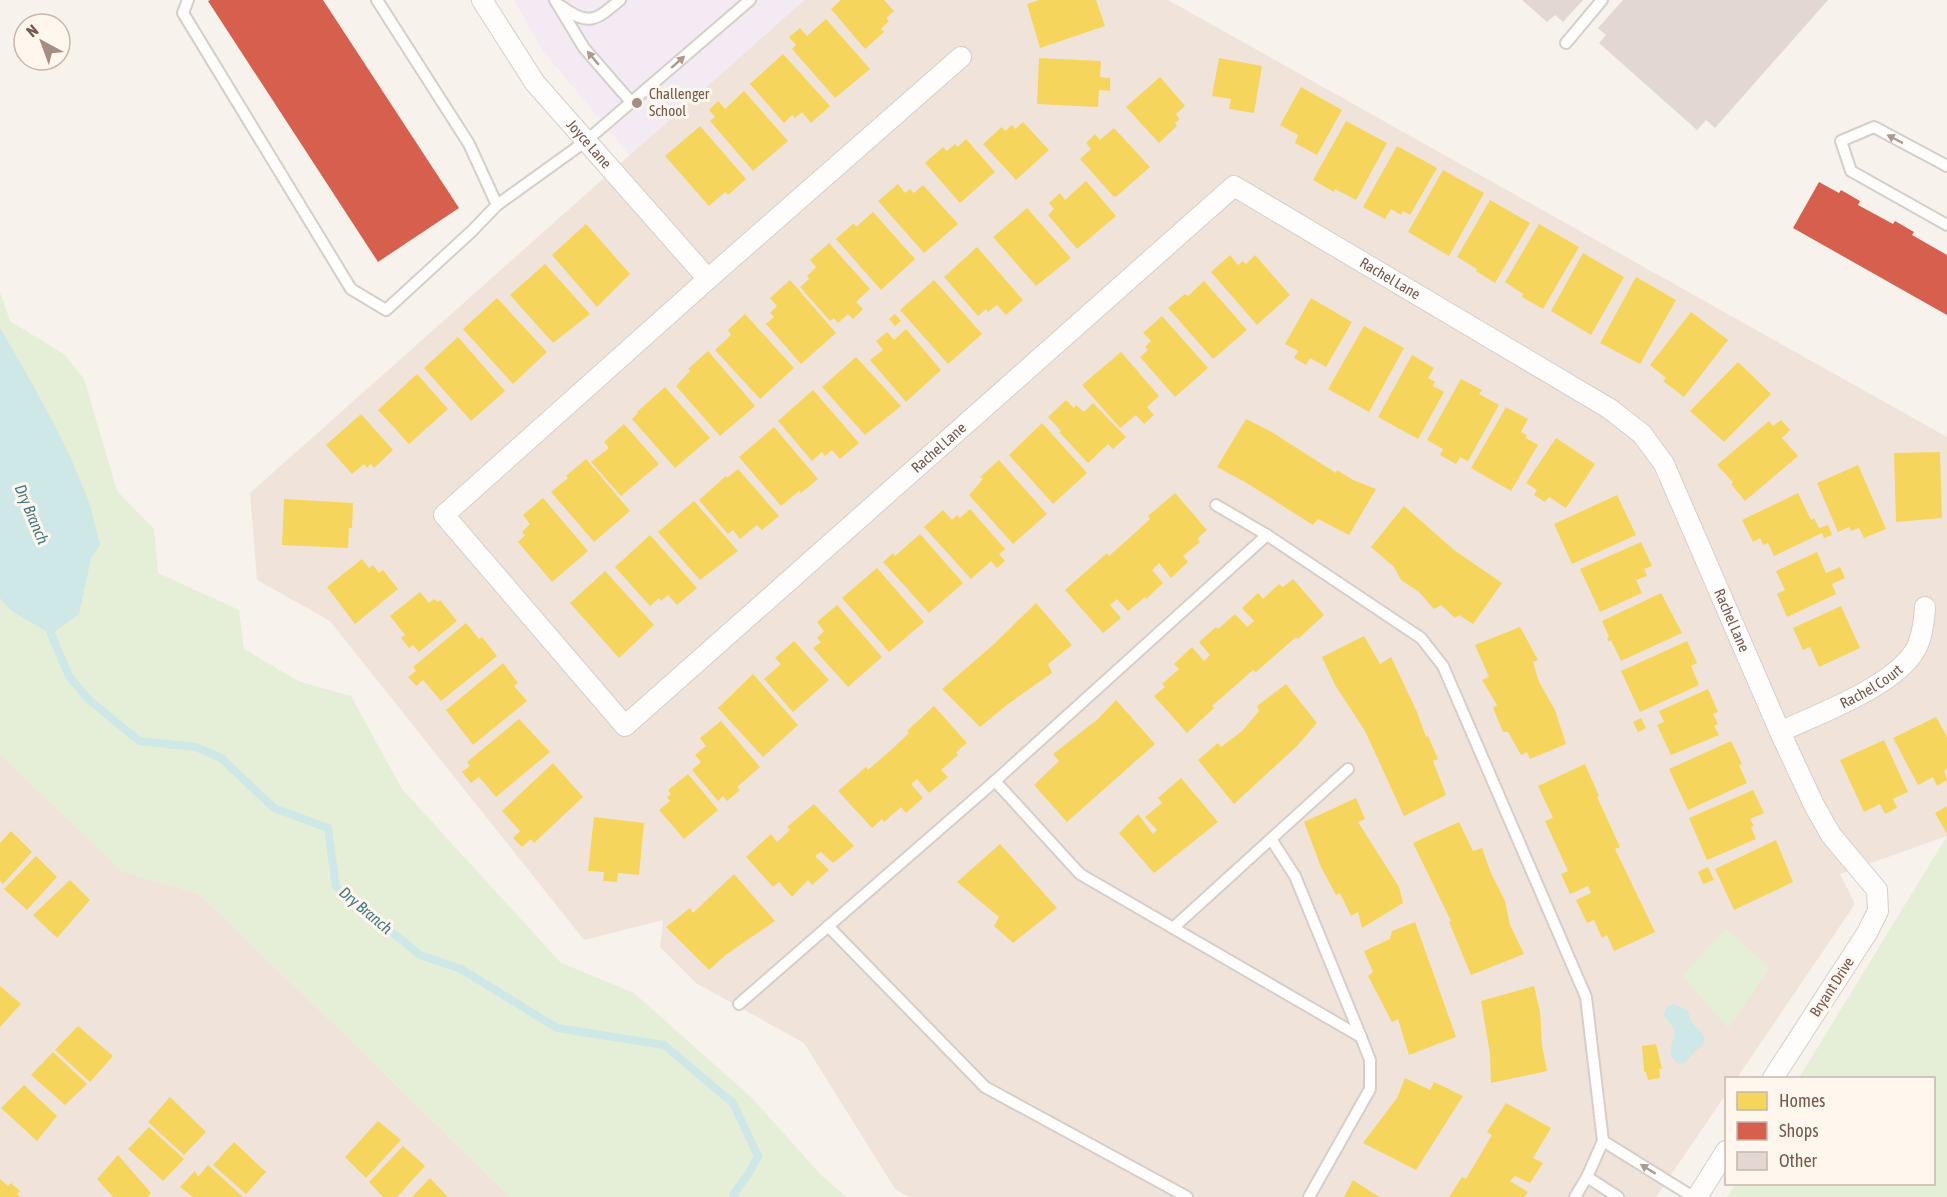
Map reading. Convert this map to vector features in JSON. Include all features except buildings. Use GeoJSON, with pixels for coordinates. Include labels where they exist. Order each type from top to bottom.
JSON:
{"type":"FeatureCollection","features":[{"type":"Feature","properties":{"kind":"street","name":"Joyce Lane"},"geometry":{"type":"LineString","coordinates":[[482,0],[535,83],[708,279]]}},
{"type":"Feature","properties":{"kind":"street","name":"Rachel Lane"},"geometry":{"type":"LineString","coordinates":[[961,57],[444,515],[625,726],[1234,186],[1610,409],[1642,434],[1664,464],[1814,805],[1832,835],[1877,890]]}},
{"type":"Feature","properties":{"kind":"street","name":"Rachel Court"},"geometry":{"type":"LineString","coordinates":[[1780,732],[1854,698],[1892,675],[1913,655],[1924,626],[1925,607]]}},
{"type":"Feature","properties":{"kind":"street","name":"Bryant Drive"},"geometry":{"type":"LineString","coordinates":[[1774,1077],[1867,933],[1878,911],[1877,890]]}},
{"type":"Feature","properties":{"kind":"street"},"geometry":{"type":"LineString","coordinates":[[1695,1197],[1725,1152]]}},
{"type":"Feature","properties":{"kind":"lane"},"geometry":{"type":"LineString","coordinates":[[188,0],[183,13],[351,289],[386,310],[497,205],[586,141],[750,0]]}},
{"type":"Feature","properties":{"kind":"lane"},"geometry":{"type":"LineString","coordinates":[[377,0],[468,144],[497,205]]}},
{"type":"Feature","properties":{"kind":"lane"},"geometry":{"type":"LineString","coordinates":[[556,1],[571,13],[587,20],[599,18],[620,0]]}},
{"type":"Feature","properties":{"kind":"lane"},"geometry":{"type":"LineString","coordinates":[[1566,43],[1602,0]]}},
{"type":"Feature","properties":{"kind":"lane"},"geometry":{"type":"LineString","coordinates":[[556,1],[584,48],[631,102]]}},
{"type":"Feature","properties":{"kind":"lane"},"geometry":{"type":"LineString","coordinates":[[1947,166],[1874,128],[1840,141],[1851,171],[1947,225]]}},
{"type":"Feature","properties":{"kind":"lane"},"geometry":{"type":"LineString","coordinates":[[1216,505],[1267,535],[1421,638],[1443,666],[1586,998],[1603,1141],[1587,1178],[1575,1197]]}},
{"type":"Feature","properties":{"kind":"lane"},"geometry":{"type":"LineString","coordinates":[[739,1004],[995,780],[1267,535]]}},
{"type":"Feature","properties":{"kind":"lane"},"geometry":{"type":"LineString","coordinates":[[1173,928],[1348,769]]}},
{"type":"Feature","properties":{"kind":"lane"},"geometry":{"type":"LineString","coordinates":[[995,780],[1080,874],[1362,1037]]}},
{"type":"Feature","properties":{"kind":"lane"},"geometry":{"type":"LineString","coordinates":[[1271,839],[1295,876],[1370,1060],[1370,1089],[1309,1197]]}},
{"type":"Feature","properties":{"kind":"lane"},"geometry":{"type":"LineString","coordinates":[[828,926],[985,1087],[1187,1197]]}},
{"type":"Feature","properties":{"kind":"lane"},"geometry":{"type":"LineString","coordinates":[[1603,1141],[1695,1197]]}},
{"type":"Feature","properties":{"kind":"lane"},"geometry":{"type":"LineString","coordinates":[[1587,1178],[1618,1197]]}},
{"type":"Feature","properties":{"kind":"shaded area","name":"Challenger School"},"geometry":{"type":"Polygon","coordinates":[[[514,0],[804,0],[630,155],[543,51],[514,0]]]}},
{"type":"Feature","properties":{"kind":"shaded area"},"geometry":{"type":"Polygon","coordinates":[[[804,0],[1168,0],[1947,437],[1947,836],[1840,874],[1855,904],[1738,1077],[1725,1077],[1725,1095],[1656,1197],[909,1197],[895,1189],[804,1043],[696,983],[660,947],[663,920],[584,940],[330,621],[257,580],[250,493],[804,0]]]}},
{"type":"Feature","properties":{"kind":"shaded area"},"geometry":{"type":"Polygon","coordinates":[[[0,754],[122,871],[199,894],[510,1197],[0,1197],[0,754]]]}},
{"type":"Feature","properties":{"kind":"green space"},"geometry":{"type":"Polygon","coordinates":[[[0,292],[10,321],[65,355],[84,379],[117,491],[154,529],[158,573],[239,610],[244,649],[300,682],[351,696],[402,789],[561,963],[634,993],[752,1098],[822,1176],[847,1197],[510,1197],[199,894],[122,871],[4,759],[0,754],[0,292]]]}},
{"type":"Feature","properties":{"kind":"green space"},"geometry":{"type":"Polygon","coordinates":[[[1947,836],[1947,1197],[1727,1197],[1734,1185],[1935,1185],[1935,1077],[1800,1077],[1947,836]]]}},
{"type":"Feature","properties":{"kind":"green space"},"geometry":{"type":"Polygon","coordinates":[[[1726,928],[1770,968],[1728,1028],[1682,976],[1726,928]]]}},
{"type":"Feature","properties":{"kind":"water"},"geometry":{"type":"Polygon","coordinates":[[[0,328],[48,412],[69,456],[88,500],[100,545],[91,558],[79,614],[51,634],[10,610],[0,598],[0,328]]]}},
{"type":"Feature","properties":{"kind":"water"},"geometry":{"type":"Polygon","coordinates":[[[1675,1004],[1687,1010],[1705,1039],[1702,1046],[1682,1064],[1676,1062],[1670,1054],[1674,1031],[1664,1016],[1667,1007],[1675,1004]]]}},
{"type":"Feature","properties":{"kind":"waterway","name":"Dry Branch"},"geometry":{"type":"LineString","coordinates":[[51,625],[51,634],[69,676],[87,698],[139,741],[196,747],[221,758],[274,808],[328,828],[336,887],[420,955],[461,969],[557,1028],[664,1045],[733,1103],[758,1156],[733,1195],[734,1197]]}},
{"type":"Feature","properties":{"kind":"place","name":"Challenger School"},"geometry":{"type":"Point","coordinates":[637,103]}}]}
